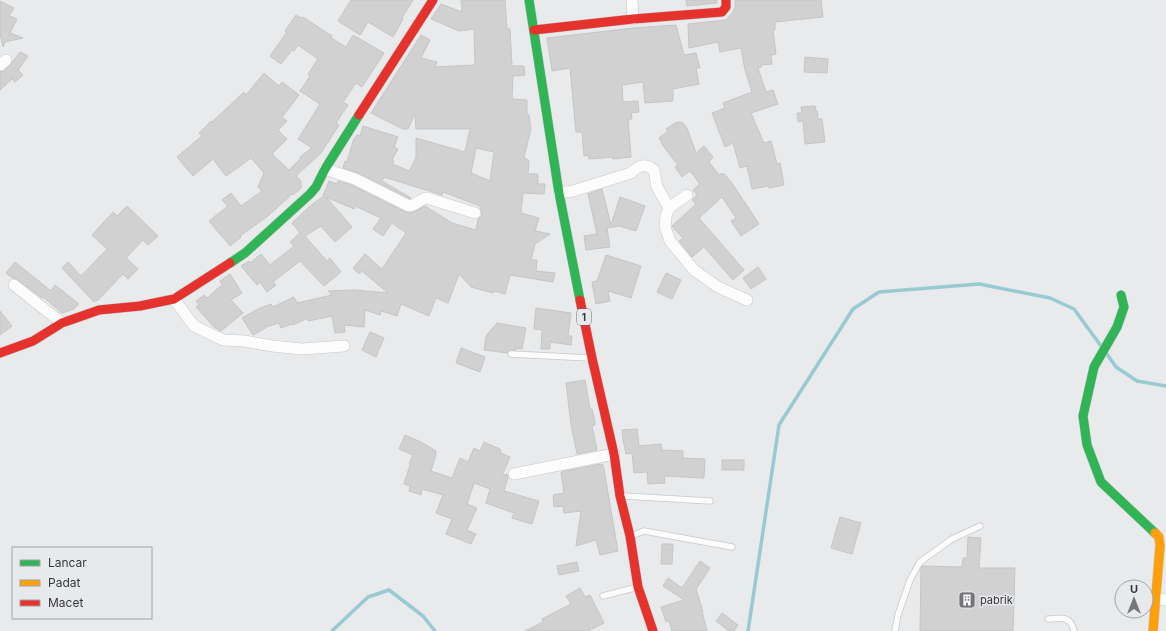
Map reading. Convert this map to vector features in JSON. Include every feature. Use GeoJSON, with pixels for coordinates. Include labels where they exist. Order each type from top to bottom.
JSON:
{"type":"FeatureCollection","features":[{"type":"Feature","properties":{"kind":"main road"},"geometry":{"type":"LineString","coordinates":[[0,353],[32,342],[62,323],[99,310],[140,306],[174,299],[245,253],[316,187],[370,97],[433,0]]}},
{"type":"Feature","properties":{"kind":"main road","name":"1"},"geometry":{"type":"LineString","coordinates":[[529,0],[560,194],[592,358],[614,454],[620,496],[630,536],[638,587],[653,631]]}},
{"type":"Feature","properties":{"kind":"main road"},"geometry":{"type":"LineString","coordinates":[[534,30],[633,19],[722,12],[726,6],[726,0]]}},
{"type":"Feature","properties":{"kind":"main road"},"geometry":{"type":"LineString","coordinates":[[1121,295],[1124,307],[1118,327],[1094,367],[1083,416],[1087,445],[1101,482],[1159,537],[1161,599],[1152,631]]}},
{"type":"Feature","properties":{"kind":"street"},"geometry":{"type":"LineString","coordinates":[[632,0],[633,19]]}},
{"type":"Feature","properties":{"kind":"street"},"geometry":{"type":"LineString","coordinates":[[560,194],[631,172],[642,166],[648,166],[654,170],[656,187],[669,208]]}},
{"type":"Feature","properties":{"kind":"street"},"geometry":{"type":"LineString","coordinates":[[326,169],[355,179],[409,206],[414,206],[420,200],[427,198],[475,213]]}},
{"type":"Feature","properties":{"kind":"street"},"geometry":{"type":"LineString","coordinates":[[687,195],[669,208],[666,216],[665,227],[670,241],[694,270],[718,287],[747,300]]}},
{"type":"Feature","properties":{"kind":"street"},"geometry":{"type":"LineString","coordinates":[[14,286],[62,323]]}},
{"type":"Feature","properties":{"kind":"street"},"geometry":{"type":"LineString","coordinates":[[174,299],[194,326],[223,340],[244,341],[302,349],[344,346]]}},
{"type":"Feature","properties":{"kind":"street"},"geometry":{"type":"LineString","coordinates":[[514,474],[614,454]]}},
{"type":"Feature","properties":{"kind":"lane"},"geometry":{"type":"LineString","coordinates":[[511,354],[592,358]]}},
{"type":"Feature","properties":{"kind":"lane"},"geometry":{"type":"LineString","coordinates":[[620,496],[710,501]]}},
{"type":"Feature","properties":{"kind":"lane"},"geometry":{"type":"LineString","coordinates":[[895,631],[898,615],[910,580],[920,562],[952,539],[980,526]]}},
{"type":"Feature","properties":{"kind":"lane"},"geometry":{"type":"LineString","coordinates":[[630,536],[644,531],[732,547]]}},
{"type":"Feature","properties":{"kind":"lane"},"geometry":{"type":"LineString","coordinates":[[603,596],[638,587]]}},
{"type":"Feature","properties":{"kind":"lane"},"geometry":{"type":"LineString","coordinates":[[1048,619],[1065,618],[1072,623],[1074,631]]}},
{"type":"Feature","properties":{"kind":"building"},"geometry":{"type":"Polygon","coordinates":[[[351,0],[413,0],[393,37],[368,22],[360,35],[338,21],[351,0]]]}},
{"type":"Feature","properties":{"kind":"building"},"geometry":{"type":"Polygon","coordinates":[[[461,0],[505,0],[507,29],[510,29],[512,66],[524,66],[525,75],[513,76],[512,99],[527,100],[527,115],[529,115],[531,129],[524,157],[529,161],[528,174],[538,174],[538,184],[545,184],[544,194],[523,193],[521,213],[539,218],[535,231],[550,234],[535,244],[531,260],[537,260],[536,271],[555,273],[553,282],[510,275],[505,294],[494,291],[493,293],[471,287],[459,274],[448,303],[436,298],[429,316],[401,304],[397,316],[381,311],[380,315],[365,310],[364,327],[344,325],[345,332],[335,333],[332,316],[308,321],[308,318],[293,325],[292,324],[281,328],[279,323],[269,326],[253,335],[242,318],[271,304],[273,307],[294,297],[297,303],[332,295],[328,291],[354,290],[388,293],[362,271],[359,274],[353,268],[365,254],[382,269],[406,233],[392,223],[383,236],[373,229],[381,218],[355,206],[354,209],[326,197],[352,227],[335,242],[321,226],[305,236],[327,261],[330,258],[341,272],[324,286],[300,261],[273,282],[276,285],[267,292],[260,282],[257,285],[241,266],[249,261],[250,263],[261,254],[270,265],[294,246],[290,242],[300,233],[292,223],[310,206],[324,196],[329,181],[337,184],[338,181],[352,185],[406,212],[414,212],[425,206],[452,223],[476,230],[478,219],[482,215],[480,206],[443,192],[442,195],[384,177],[382,181],[411,198],[410,199],[358,173],[343,168],[345,161],[347,162],[353,141],[357,135],[360,136],[363,126],[398,137],[394,147],[398,149],[392,160],[394,161],[393,164],[409,171],[416,158],[416,138],[465,152],[470,129],[416,129],[415,114],[408,129],[403,129],[371,113],[421,35],[430,40],[421,58],[437,62],[435,67],[475,65],[474,29],[459,31],[431,19],[441,4],[462,12],[461,0]],[[476,148],[471,173],[490,181],[494,152],[476,148]]]}},
{"type":"Feature","properties":{"kind":"building"},"geometry":{"type":"Polygon","coordinates":[[[686,0],[717,0],[717,3],[687,6],[686,0]]]}},
{"type":"Feature","properties":{"kind":"building"},"geometry":{"type":"Polygon","coordinates":[[[735,0],[821,0],[823,17],[775,22],[775,30],[773,30],[776,54],[771,55],[772,64],[761,65],[761,67],[758,68],[766,92],[773,90],[778,104],[751,113],[764,143],[771,141],[777,164],[780,163],[784,185],[752,189],[747,166],[740,168],[733,143],[725,147],[712,113],[725,108],[723,103],[752,92],[745,70],[741,48],[720,52],[718,42],[689,48],[688,24],[726,20],[733,12],[735,0]]]}},
{"type":"Feature","properties":{"kind":"building"},"geometry":{"type":"Polygon","coordinates":[[[0,1],[14,8],[9,16],[17,19],[10,33],[23,38],[5,42],[3,47],[0,34],[0,1]]]}},
{"type":"Feature","properties":{"kind":"building"},"geometry":{"type":"Polygon","coordinates":[[[296,15],[301,18],[303,17],[346,47],[353,35],[384,53],[362,87],[356,83],[343,102],[348,105],[336,123],[339,125],[321,153],[296,176],[301,181],[301,188],[293,195],[292,194],[268,216],[240,236],[241,237],[230,246],[209,221],[228,206],[222,200],[231,193],[241,206],[262,191],[258,187],[264,173],[251,158],[226,176],[213,159],[193,176],[177,157],[202,136],[199,133],[211,121],[212,122],[244,92],[246,95],[264,73],[279,86],[282,82],[299,95],[282,117],[287,121],[278,130],[287,139],[272,154],[289,170],[301,158],[300,157],[312,148],[298,139],[320,104],[300,91],[310,76],[308,74],[318,59],[298,45],[281,64],[270,56],[287,32],[285,31],[296,15]]]}},
{"type":"Feature","properties":{"kind":"building"},"geometry":{"type":"Polygon","coordinates":[[[676,25],[684,55],[696,53],[700,68],[696,68],[699,84],[673,89],[673,101],[645,103],[643,82],[622,85],[623,102],[638,101],[639,112],[631,113],[632,119],[628,119],[631,157],[589,159],[588,155],[584,156],[582,132],[576,132],[570,68],[552,71],[547,38],[634,28],[676,25]]]}},
{"type":"Feature","properties":{"kind":"building"},"geometry":{"type":"Polygon","coordinates":[[[20,52],[28,56],[18,70],[23,75],[15,82],[12,79],[0,90],[0,72],[4,71],[10,65],[20,52]]]}},
{"type":"Feature","properties":{"kind":"building"},"geometry":{"type":"Polygon","coordinates":[[[805,57],[828,59],[827,73],[804,72],[805,57]]]}},
{"type":"Feature","properties":{"kind":"building"},"geometry":{"type":"Polygon","coordinates":[[[815,106],[818,119],[822,119],[825,142],[805,144],[803,121],[798,122],[797,113],[802,113],[801,107],[815,106]]]}},
{"type":"Feature","properties":{"kind":"building"},"geometry":{"type":"Polygon","coordinates":[[[682,122],[687,128],[696,153],[704,146],[713,157],[709,162],[719,175],[724,174],[732,183],[759,224],[741,236],[731,221],[736,218],[722,197],[699,218],[744,270],[733,280],[704,247],[692,257],[679,241],[683,238],[672,226],[696,204],[692,200],[697,195],[693,190],[700,184],[690,171],[682,177],[675,167],[678,165],[661,143],[659,138],[668,131],[666,129],[675,123],[682,122]]]}},
{"type":"Feature","properties":{"kind":"building"},"geometry":{"type":"Polygon","coordinates":[[[602,189],[611,225],[620,197],[645,206],[636,231],[619,226],[607,228],[610,247],[586,250],[584,236],[597,234],[588,194],[602,189]]]}},
{"type":"Feature","properties":{"kind":"building"},"geometry":{"type":"Polygon","coordinates":[[[127,206],[158,236],[148,245],[143,240],[126,258],[138,269],[128,279],[123,274],[97,301],[96,300],[94,302],[62,268],[68,262],[81,276],[107,249],[92,235],[113,212],[117,216],[127,206]]]}},
{"type":"Feature","properties":{"kind":"building"},"geometry":{"type":"Polygon","coordinates":[[[606,255],[641,266],[631,298],[608,291],[610,301],[596,304],[592,282],[597,281],[606,255]]]}},
{"type":"Feature","properties":{"kind":"building"},"geometry":{"type":"Polygon","coordinates":[[[15,262],[51,291],[55,285],[79,304],[74,309],[62,313],[43,297],[42,298],[6,273],[15,262]]]}},
{"type":"Feature","properties":{"kind":"building"},"geometry":{"type":"Polygon","coordinates":[[[758,267],[766,279],[751,289],[743,278],[758,267]]]}},
{"type":"Feature","properties":{"kind":"building"},"geometry":{"type":"Polygon","coordinates":[[[666,273],[681,280],[672,299],[657,292],[666,273]]]}},
{"type":"Feature","properties":{"kind":"building"},"geometry":{"type":"Polygon","coordinates":[[[230,274],[242,293],[231,300],[243,313],[221,331],[214,327],[196,307],[199,305],[196,301],[204,295],[207,298],[222,285],[220,281],[230,274]]]}},
{"type":"Feature","properties":{"kind":"building"},"geometry":{"type":"Polygon","coordinates":[[[536,308],[571,313],[568,336],[572,336],[571,345],[550,342],[550,349],[541,349],[542,330],[534,329],[536,308]]]}},
{"type":"Feature","properties":{"kind":"building"},"geometry":{"type":"Polygon","coordinates":[[[0,311],[12,326],[0,335],[0,311]]]}},
{"type":"Feature","properties":{"kind":"building"},"geometry":{"type":"Polygon","coordinates":[[[497,323],[526,328],[522,349],[516,348],[516,350],[509,350],[507,353],[484,350],[486,336],[497,323]]]}},
{"type":"Feature","properties":{"kind":"building"},"geometry":{"type":"Polygon","coordinates":[[[370,332],[384,338],[376,357],[362,350],[370,332]]]}},
{"type":"Feature","properties":{"kind":"building"},"geometry":{"type":"Polygon","coordinates":[[[461,348],[485,357],[480,372],[456,363],[461,348]]]}},
{"type":"Feature","properties":{"kind":"building"},"geometry":{"type":"Polygon","coordinates":[[[585,380],[590,409],[592,409],[595,422],[595,425],[592,426],[597,450],[577,454],[571,424],[566,383],[585,380]]]}},
{"type":"Feature","properties":{"kind":"building"},"geometry":{"type":"Polygon","coordinates":[[[637,429],[639,446],[661,444],[662,450],[683,451],[683,458],[705,459],[704,478],[664,476],[665,483],[648,484],[647,472],[634,473],[632,453],[626,454],[623,440],[622,430],[637,429]]]}},
{"type":"Feature","properties":{"kind":"building"},"geometry":{"type":"Polygon","coordinates":[[[405,435],[436,451],[431,471],[452,478],[460,458],[468,462],[474,448],[480,451],[484,442],[500,449],[501,453],[510,457],[502,476],[507,474],[508,477],[504,491],[539,501],[532,524],[512,518],[514,513],[486,503],[490,489],[474,483],[467,504],[477,508],[467,530],[476,534],[471,544],[446,534],[452,519],[436,513],[443,495],[422,489],[421,495],[409,491],[410,486],[404,484],[413,455],[399,449],[405,435]]]}},
{"type":"Feature","properties":{"kind":"building"},"geometry":{"type":"Polygon","coordinates":[[[722,460],[744,460],[744,470],[722,470],[722,460]]]}},
{"type":"Feature","properties":{"kind":"building"},"geometry":{"type":"Polygon","coordinates":[[[603,464],[618,551],[600,555],[596,540],[576,546],[581,511],[564,513],[563,506],[554,507],[553,495],[564,493],[561,472],[603,464]]]}},
{"type":"Feature","properties":{"kind":"building"},"geometry":{"type":"Polygon","coordinates":[[[840,517],[861,523],[852,554],[831,548],[840,517]]]}},
{"type":"Feature","properties":{"kind":"building","name":"pabrik"},"geometry":{"type":"Polygon","coordinates":[[[968,537],[981,538],[979,568],[1015,568],[1013,631],[920,631],[922,566],[962,567],[963,558],[967,558],[968,537]]]}},
{"type":"Feature","properties":{"kind":"building"},"geometry":{"type":"Polygon","coordinates":[[[662,544],[673,544],[672,564],[661,564],[662,544]]]}},
{"type":"Feature","properties":{"kind":"building"},"geometry":{"type":"Polygon","coordinates":[[[700,561],[710,568],[696,589],[707,631],[672,631],[669,621],[666,622],[661,607],[684,600],[663,586],[668,578],[682,588],[700,561]]]}},
{"type":"Feature","properties":{"kind":"building"},"geometry":{"type":"Polygon","coordinates":[[[577,562],[579,571],[559,575],[557,566],[577,562]]]}},
{"type":"Feature","properties":{"kind":"building"},"geometry":{"type":"Polygon","coordinates":[[[580,588],[585,597],[590,595],[604,623],[588,631],[525,631],[543,622],[542,619],[571,604],[566,596],[580,588]]]}},
{"type":"Feature","properties":{"kind":"building"},"geometry":{"type":"Polygon","coordinates":[[[722,613],[738,625],[734,631],[729,631],[716,621],[722,613]]]}},
{"type":"Feature","properties":{"kind":"waterway"},"geometry":{"type":"LineString","coordinates":[[748,631],[779,425],[853,309],[879,292],[979,284],[1050,298],[1074,309],[1101,346]]}},
{"type":"Feature","properties":{"kind":"waterway"},"geometry":{"type":"LineString","coordinates":[[1107,354],[1116,367],[1137,381],[1166,386]]}},
{"type":"Feature","properties":{"kind":"waterway"},"geometry":{"type":"LineString","coordinates":[[332,631],[368,597],[389,590],[423,616],[435,631]]}},
{"type":"Feature","properties":{"kind":"traffic: fast"},"geometry":{"type":"LineString","coordinates":[[529,0],[559,193],[580,300]]}},
{"type":"Feature","properties":{"kind":"traffic: fast"},"geometry":{"type":"LineString","coordinates":[[230,263],[245,253],[310,194],[316,187],[325,169],[359,115]]}},
{"type":"Feature","properties":{"kind":"traffic: fast"},"geometry":{"type":"LineString","coordinates":[[1121,295],[1124,307],[1117,327],[1094,367],[1083,416],[1087,445],[1101,482],[1155,533]]}},
{"type":"Feature","properties":{"kind":"traffic: slow"},"geometry":{"type":"LineString","coordinates":[[1153,631],[1160,546],[1159,537],[1155,533]]}},
{"type":"Feature","properties":{"kind":"traffic: jam"},"geometry":{"type":"LineString","coordinates":[[359,115],[433,0]]}},
{"type":"Feature","properties":{"kind":"traffic: jam"},"geometry":{"type":"LineString","coordinates":[[534,30],[633,19],[722,12],[726,7],[726,0]]}},
{"type":"Feature","properties":{"kind":"traffic: jam"},"geometry":{"type":"LineString","coordinates":[[0,353],[33,341],[62,323],[99,310],[140,306],[174,299],[230,263]]}},
{"type":"Feature","properties":{"kind":"traffic: jam"},"geometry":{"type":"LineString","coordinates":[[580,300],[614,454],[620,496],[630,536],[638,587],[653,631]]}},
{"type":"Feature","properties":{"kind":"place","name":"pabrik"},"geometry":{"type":"Point","coordinates":[967,600]}}]}
